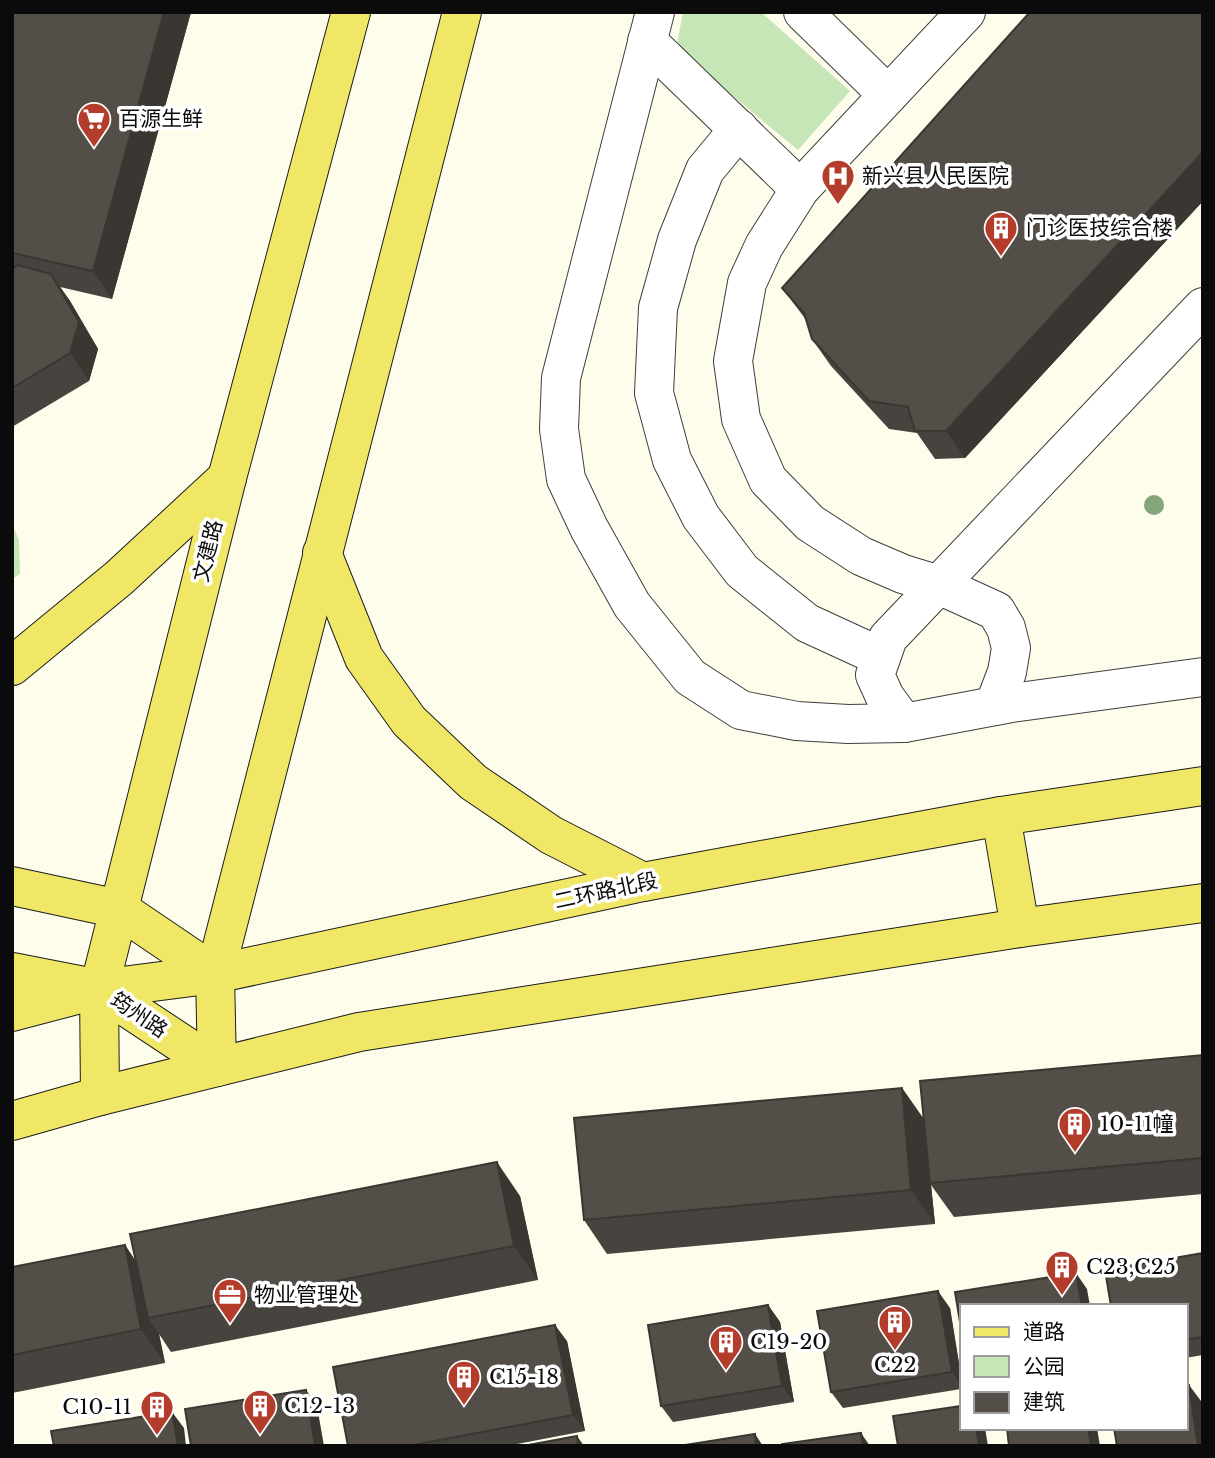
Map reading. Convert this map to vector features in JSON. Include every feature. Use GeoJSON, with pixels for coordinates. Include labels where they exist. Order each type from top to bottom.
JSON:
{"type":"FeatureCollection","features":[{"type":"Feature","properties":{"kind":"main road","name":"文建路"},"geometry":{"type":"LineString","coordinates":[[100,1096],[99,989],[227,478],[351,12]]}},
{"type":"Feature","properties":{"kind":"main road"},"geometry":{"type":"LineString","coordinates":[[217,1067],[215,974],[462,12]]}},
{"type":"Feature","properties":{"kind":"main road"},"geometry":{"type":"LineString","coordinates":[[12,666],[119,578],[227,478]]}},
{"type":"Feature","properties":{"kind":"main road"},"geometry":{"type":"LineString","coordinates":[[322,553],[364,658],[409,721],[473,782],[551,835],[643,882]]}},
{"type":"Feature","properties":{"kind":"main road","name":"二环路北段"},"geometry":{"type":"LineString","coordinates":[[12,1012],[99,989],[215,974],[643,882],[1000,816],[1203,786]]}},
{"type":"Feature","properties":{"kind":"main road"},"geometry":{"type":"LineString","coordinates":[[1000,816],[1020,928]]}},
{"type":"Feature","properties":{"kind":"main road"},"geometry":{"type":"LineString","coordinates":[[12,887],[119,909],[215,974]]}},
{"type":"Feature","properties":{"kind":"main road"},"geometry":{"type":"LineString","coordinates":[[12,1121],[100,1096],[359,1032],[1020,928],[1203,903]]}},
{"type":"Feature","properties":{"kind":"main road","name":"筠州路"},"geometry":{"type":"LineString","coordinates":[[12,972],[99,989],[217,1067]]}},
{"type":"Feature","properties":{"kind":"lane"},"geometry":{"type":"LineString","coordinates":[[803,12],[888,95]]}},
{"type":"Feature","properties":{"kind":"lane"},"geometry":{"type":"LineString","coordinates":[[966,12],[800,188],[764,246],[747,283],[733,361],[741,419],[768,480],[810,523],[861,556],[903,574],[939,585],[996,611],[1006,628],[1011,649],[1007,672],[994,706]]}},
{"type":"Feature","properties":{"kind":"lane"},"geometry":{"type":"LineString","coordinates":[[651,27],[739,129],[800,188]]}},
{"type":"Feature","properties":{"kind":"lane"},"geometry":{"type":"LineString","coordinates":[[651,27],[561,378],[559,429],[566,479],[589,528],[632,605],[690,677],[741,710],[797,721],[848,724],[904,723],[994,706],[1203,677]]}},
{"type":"Feature","properties":{"kind":"lane"},"geometry":{"type":"LineString","coordinates":[[739,129],[705,170],[677,240],[658,309],[654,393],[657,406],[672,460],[701,517],[742,571],[807,623],[881,657]]}},
{"type":"Feature","properties":{"kind":"lane"},"geometry":{"type":"LineString","coordinates":[[904,723],[885,697],[875,675],[888,638],[1203,307]]}},
{"type":"Feature","properties":{"kind":"green space"},"geometry":{"type":"Polygon","coordinates":[[[683,12],[761,12],[850,91],[798,150],[676,49],[683,12]]]}},
{"type":"Feature","properties":{"kind":"green space"},"geometry":{"type":"Polygon","coordinates":[[[12,524],[19,540],[20,574],[12,579],[12,524]]]}},
{"type":"Feature","properties":{"kind":"building"},"geometry":{"type":"Polygon","coordinates":[[[12,12],[164,12],[93,271],[12,253],[12,12]]]}},
{"type":"Feature","properties":{"kind":"building","name":"门诊医技综合楼"},"geometry":{"type":"Polygon","coordinates":[[[1030,12],[1203,12],[1203,152],[946,431],[915,431],[908,407],[869,401],[812,339],[804,313],[782,288],[1030,12]]]}},
{"type":"Feature","properties":{"kind":"building"},"geometry":{"type":"Polygon","coordinates":[[[18,265],[51,274],[79,322],[70,353],[12,388],[12,269],[18,265]]]}},
{"type":"Feature","properties":{"kind":"building"},"geometry":{"type":"Polygon","coordinates":[[[1203,1055],[1203,1158],[930,1183],[920,1081],[1203,1055]]]}},
{"type":"Feature","properties":{"kind":"building"},"geometry":{"type":"Polygon","coordinates":[[[902,1088],[911,1190],[584,1220],[574,1118],[902,1088]]]}},
{"type":"Feature","properties":{"kind":"building"},"geometry":{"type":"Polygon","coordinates":[[[497,1162],[514,1246],[148,1318],[130,1234],[497,1162]]]}},
{"type":"Feature","properties":{"kind":"building"},"geometry":{"type":"Polygon","coordinates":[[[125,1245],[141,1329],[12,1355],[12,1267],[125,1245]]]}},
{"type":"Feature","properties":{"kind":"building"},"geometry":{"type":"Polygon","coordinates":[[[1203,1253],[1203,1337],[1187,1340],[1187,1304],[1111,1304],[1105,1270],[1203,1253]]]}},
{"type":"Feature","properties":{"kind":"building"},"geometry":{"type":"Polygon","coordinates":[[[1076,1273],[1082,1304],[960,1304],[960,1322],[955,1292],[1076,1273]]]}},
{"type":"Feature","properties":{"kind":"building","name":"C22"},"geometry":{"type":"Polygon","coordinates":[[[938,1291],[952,1372],[831,1392],[817,1311],[938,1291]]]}},
{"type":"Feature","properties":{"kind":"building","name":"C19-20"},"geometry":{"type":"Polygon","coordinates":[[[768,1305],[782,1386],[661,1406],[648,1325],[768,1305]]]}},
{"type":"Feature","properties":{"kind":"building","name":"C15-18"},"geometry":{"type":"Polygon","coordinates":[[[555,1325],[573,1415],[408,1446],[348,1446],[333,1367],[555,1325]]]}},
{"type":"Feature","properties":{"kind":"building"},"geometry":{"type":"Polygon","coordinates":[[[1187,1386],[1198,1446],[1117,1446],[1114,1430],[1187,1430],[1187,1386]]]}},
{"type":"Feature","properties":{"kind":"building"},"geometry":{"type":"Polygon","coordinates":[[[306,1390],[315,1446],[191,1446],[185,1409],[306,1390]]]}},
{"type":"Feature","properties":{"kind":"building"},"geometry":{"type":"Polygon","coordinates":[[[960,1406],[960,1430],[976,1430],[979,1446],[898,1446],[893,1416],[960,1406]]]}},
{"type":"Feature","properties":{"kind":"building"},"geometry":{"type":"Polygon","coordinates":[[[172,1412],[178,1446],[54,1446],[51,1431],[172,1412]]]}},
{"type":"Feature","properties":{"kind":"building"},"geometry":{"type":"Polygon","coordinates":[[[1007,1430],[1088,1430],[1091,1446],[1009,1446],[1007,1430]]]}},
{"type":"Feature","properties":{"kind":"building"},"geometry":{"type":"Polygon","coordinates":[[[861,1433],[863,1446],[782,1446],[782,1444],[861,1433]]]}},
{"type":"Feature","properties":{"kind":"building"},"geometry":{"type":"Polygon","coordinates":[[[755,1434],[756,1446],[679,1446],[755,1434]]]}},
{"type":"Feature","properties":{"kind":"building"},"geometry":{"type":"Polygon","coordinates":[[[577,1436],[578,1446],[523,1446],[577,1436]]]}},
{"type":"Feature","properties":{"kind":"place","name":"百源生鲜"},"geometry":{"type":"Point","coordinates":[94,149]}},
{"type":"Feature","properties":{"kind":"place","name":"新兴县人民医院"},"geometry":{"type":"Point","coordinates":[838,206]}},
{"type":"Feature","properties":{"kind":"place","name":"门诊医技综合楼"},"geometry":{"type":"Point","coordinates":[1001,258]}},
{"type":"Feature","properties":{"kind":"place","name":"10-11幢"},"geometry":{"type":"Point","coordinates":[1075,1154]}},
{"type":"Feature","properties":{"kind":"place","name":"C23,C25"},"geometry":{"type":"Point","coordinates":[1062,1297]}},
{"type":"Feature","properties":{"kind":"place","name":"物业管理处"},"geometry":{"type":"Point","coordinates":[230,1325]}},
{"type":"Feature","properties":{"kind":"place","name":"C22"},"geometry":{"type":"Point","coordinates":[895,1352]}},
{"type":"Feature","properties":{"kind":"place","name":"C19-20"},"geometry":{"type":"Point","coordinates":[726,1372]}},
{"type":"Feature","properties":{"kind":"place","name":"C15-18"},"geometry":{"type":"Point","coordinates":[464,1407]}},
{"type":"Feature","properties":{"kind":"place","name":"C12-13"},"geometry":{"type":"Point","coordinates":[260,1436]}},
{"type":"Feature","properties":{"kind":"place","name":"C10-11"},"geometry":{"type":"Point","coordinates":[157,1437]}}]}
